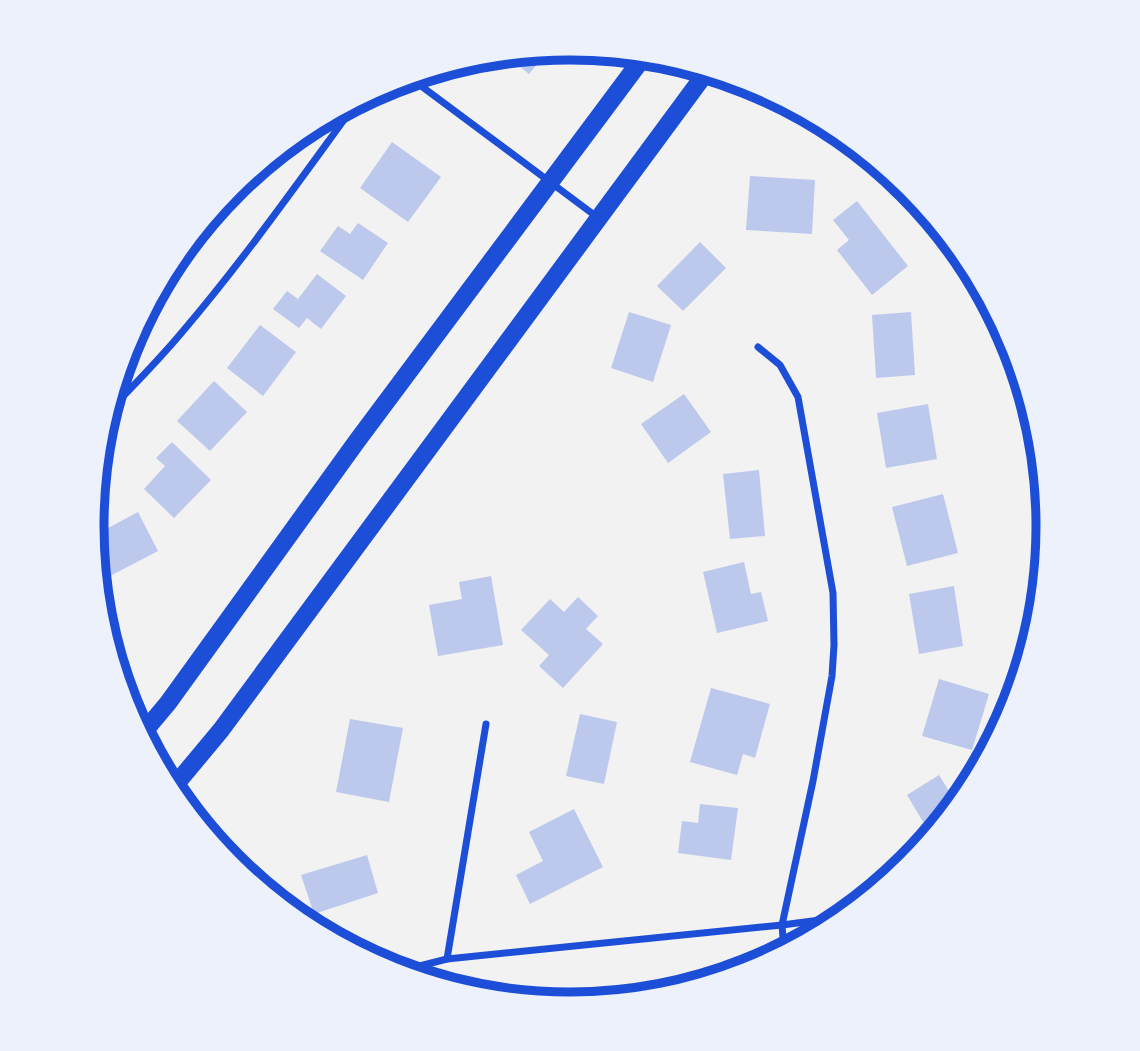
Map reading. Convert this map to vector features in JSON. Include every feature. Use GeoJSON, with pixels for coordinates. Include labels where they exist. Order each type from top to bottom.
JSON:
{"type":"FeatureCollection","features":[{"type":"Feature","properties":{"kind":"main road"},"geometry":{"type":"LineString","coordinates":[[149,726],[638,64]]}},
{"type":"Feature","properties":{"kind":"main road"},"geometry":{"type":"LineString","coordinates":[[180,780],[221,730],[702,78]]}},
{"type":"Feature","properties":{"kind":"street"},"geometry":{"type":"LineString","coordinates":[[420,84],[598,218]]}},
{"type":"Feature","properties":{"kind":"street"},"geometry":{"type":"LineString","coordinates":[[122,397],[182,333],[215,292],[346,117]]}},
{"type":"Feature","properties":{"kind":"street"},"geometry":{"type":"LineString","coordinates":[[758,347],[780,365],[798,397],[833,593],[832,676],[782,925],[783,939]]}},
{"type":"Feature","properties":{"kind":"street"},"geometry":{"type":"LineString","coordinates":[[447,959],[486,724]]}},
{"type":"Feature","properties":{"kind":"street"},"geometry":{"type":"LineString","coordinates":[[418,966],[447,959],[817,920]]}},
{"type":"Feature","properties":{"kind":"building"},"geometry":{"type":"Polygon","coordinates":[[[541,60],[529,74],[515,62],[541,60]]]}},
{"type":"Feature","properties":{"kind":"building"},"geometry":{"type":"Polygon","coordinates":[[[392,142],[441,177],[408,222],[360,188],[392,142]]]}},
{"type":"Feature","properties":{"kind":"building"},"geometry":{"type":"Polygon","coordinates":[[[750,176],[815,180],[812,234],[746,230],[750,176]]]}},
{"type":"Feature","properties":{"kind":"building"},"geometry":{"type":"Polygon","coordinates":[[[857,201],[908,266],[872,295],[837,250],[849,240],[833,220],[857,201]]]}},
{"type":"Feature","properties":{"kind":"building"},"geometry":{"type":"Polygon","coordinates":[[[358,223],[388,243],[363,280],[320,251],[338,226],[350,234],[358,223]]]}},
{"type":"Feature","properties":{"kind":"building"},"geometry":{"type":"Polygon","coordinates":[[[700,242],[726,268],[683,311],[657,286],[700,242]]]}},
{"type":"Feature","properties":{"kind":"building"},"geometry":{"type":"Polygon","coordinates":[[[317,274],[346,296],[321,329],[307,318],[299,328],[273,309],[287,291],[298,299],[317,274]]]}},
{"type":"Feature","properties":{"kind":"building"},"geometry":{"type":"Polygon","coordinates":[[[629,312],[671,325],[653,382],[611,368],[629,312]]]}},
{"type":"Feature","properties":{"kind":"building"},"geometry":{"type":"Polygon","coordinates":[[[911,312],[915,375],[876,378],[872,315],[911,312]]]}},
{"type":"Feature","properties":{"kind":"building"},"geometry":{"type":"Polygon","coordinates":[[[260,325],[296,352],[263,396],[227,368],[260,325]]]}},
{"type":"Feature","properties":{"kind":"building"},"geometry":{"type":"Polygon","coordinates":[[[214,381],[247,412],[210,451],[177,421],[214,381]]]}},
{"type":"Feature","properties":{"kind":"building"},"geometry":{"type":"Polygon","coordinates":[[[684,394],[711,432],[668,463],[641,424],[684,394]]]}},
{"type":"Feature","properties":{"kind":"building"},"geometry":{"type":"Polygon","coordinates":[[[928,404],[937,459],[886,468],[877,413],[928,404]]]}},
{"type":"Feature","properties":{"kind":"building"},"geometry":{"type":"Polygon","coordinates":[[[172,442],[211,480],[174,518],[144,489],[165,466],[156,458],[172,442]]]}},
{"type":"Feature","properties":{"kind":"building"},"geometry":{"type":"Polygon","coordinates":[[[759,470],[765,536],[730,539],[723,474],[759,470]]]}},
{"type":"Feature","properties":{"kind":"building"},"geometry":{"type":"Polygon","coordinates":[[[943,494],[958,553],[907,566],[892,507],[943,494]]]}},
{"type":"Feature","properties":{"kind":"building"},"geometry":{"type":"Polygon","coordinates":[[[138,512],[158,551],[110,576],[106,569],[104,530],[138,512]]]}},
{"type":"Feature","properties":{"kind":"building"},"geometry":{"type":"Polygon","coordinates":[[[744,562],[751,594],[761,592],[768,621],[717,633],[703,572],[744,562]]]}},
{"type":"Feature","properties":{"kind":"building"},"geometry":{"type":"Polygon","coordinates":[[[491,576],[503,645],[438,656],[429,605],[462,599],[459,582],[491,576]]]}},
{"type":"Feature","properties":{"kind":"building"},"geometry":{"type":"Polygon","coordinates":[[[954,586],[963,646],[919,654],[909,594],[954,586]]]}},
{"type":"Feature","properties":{"kind":"building"},"geometry":{"type":"Polygon","coordinates":[[[578,597],[598,616],[586,629],[603,644],[563,688],[539,666],[549,655],[521,630],[550,599],[564,612],[578,597]]]}},
{"type":"Feature","properties":{"kind":"building"},"geometry":{"type":"Polygon","coordinates":[[[939,679],[989,694],[972,750],[922,736],[939,679]]]}},
{"type":"Feature","properties":{"kind":"building"},"geometry":{"type":"Polygon","coordinates":[[[711,688],[770,704],[755,758],[743,754],[737,775],[690,762],[711,688]]]}},
{"type":"Feature","properties":{"kind":"building"},"geometry":{"type":"Polygon","coordinates":[[[580,714],[617,722],[604,784],[566,776],[580,714]]]}},
{"type":"Feature","properties":{"kind":"building"},"geometry":{"type":"Polygon","coordinates":[[[350,719],[403,728],[389,802],[336,792],[350,719]]]}},
{"type":"Feature","properties":{"kind":"building"},"geometry":{"type":"Polygon","coordinates":[[[939,775],[951,794],[926,826],[907,795],[939,775]]]}},
{"type":"Feature","properties":{"kind":"building"},"geometry":{"type":"Polygon","coordinates":[[[700,804],[738,808],[731,860],[678,853],[682,821],[698,823],[700,804]]]}},
{"type":"Feature","properties":{"kind":"building"},"geometry":{"type":"Polygon","coordinates":[[[574,809],[603,867],[530,904],[516,875],[543,861],[529,832],[574,809]]]}},
{"type":"Feature","properties":{"kind":"building"},"geometry":{"type":"Polygon","coordinates":[[[367,855],[378,893],[314,914],[301,875],[367,855]]]}}]}
